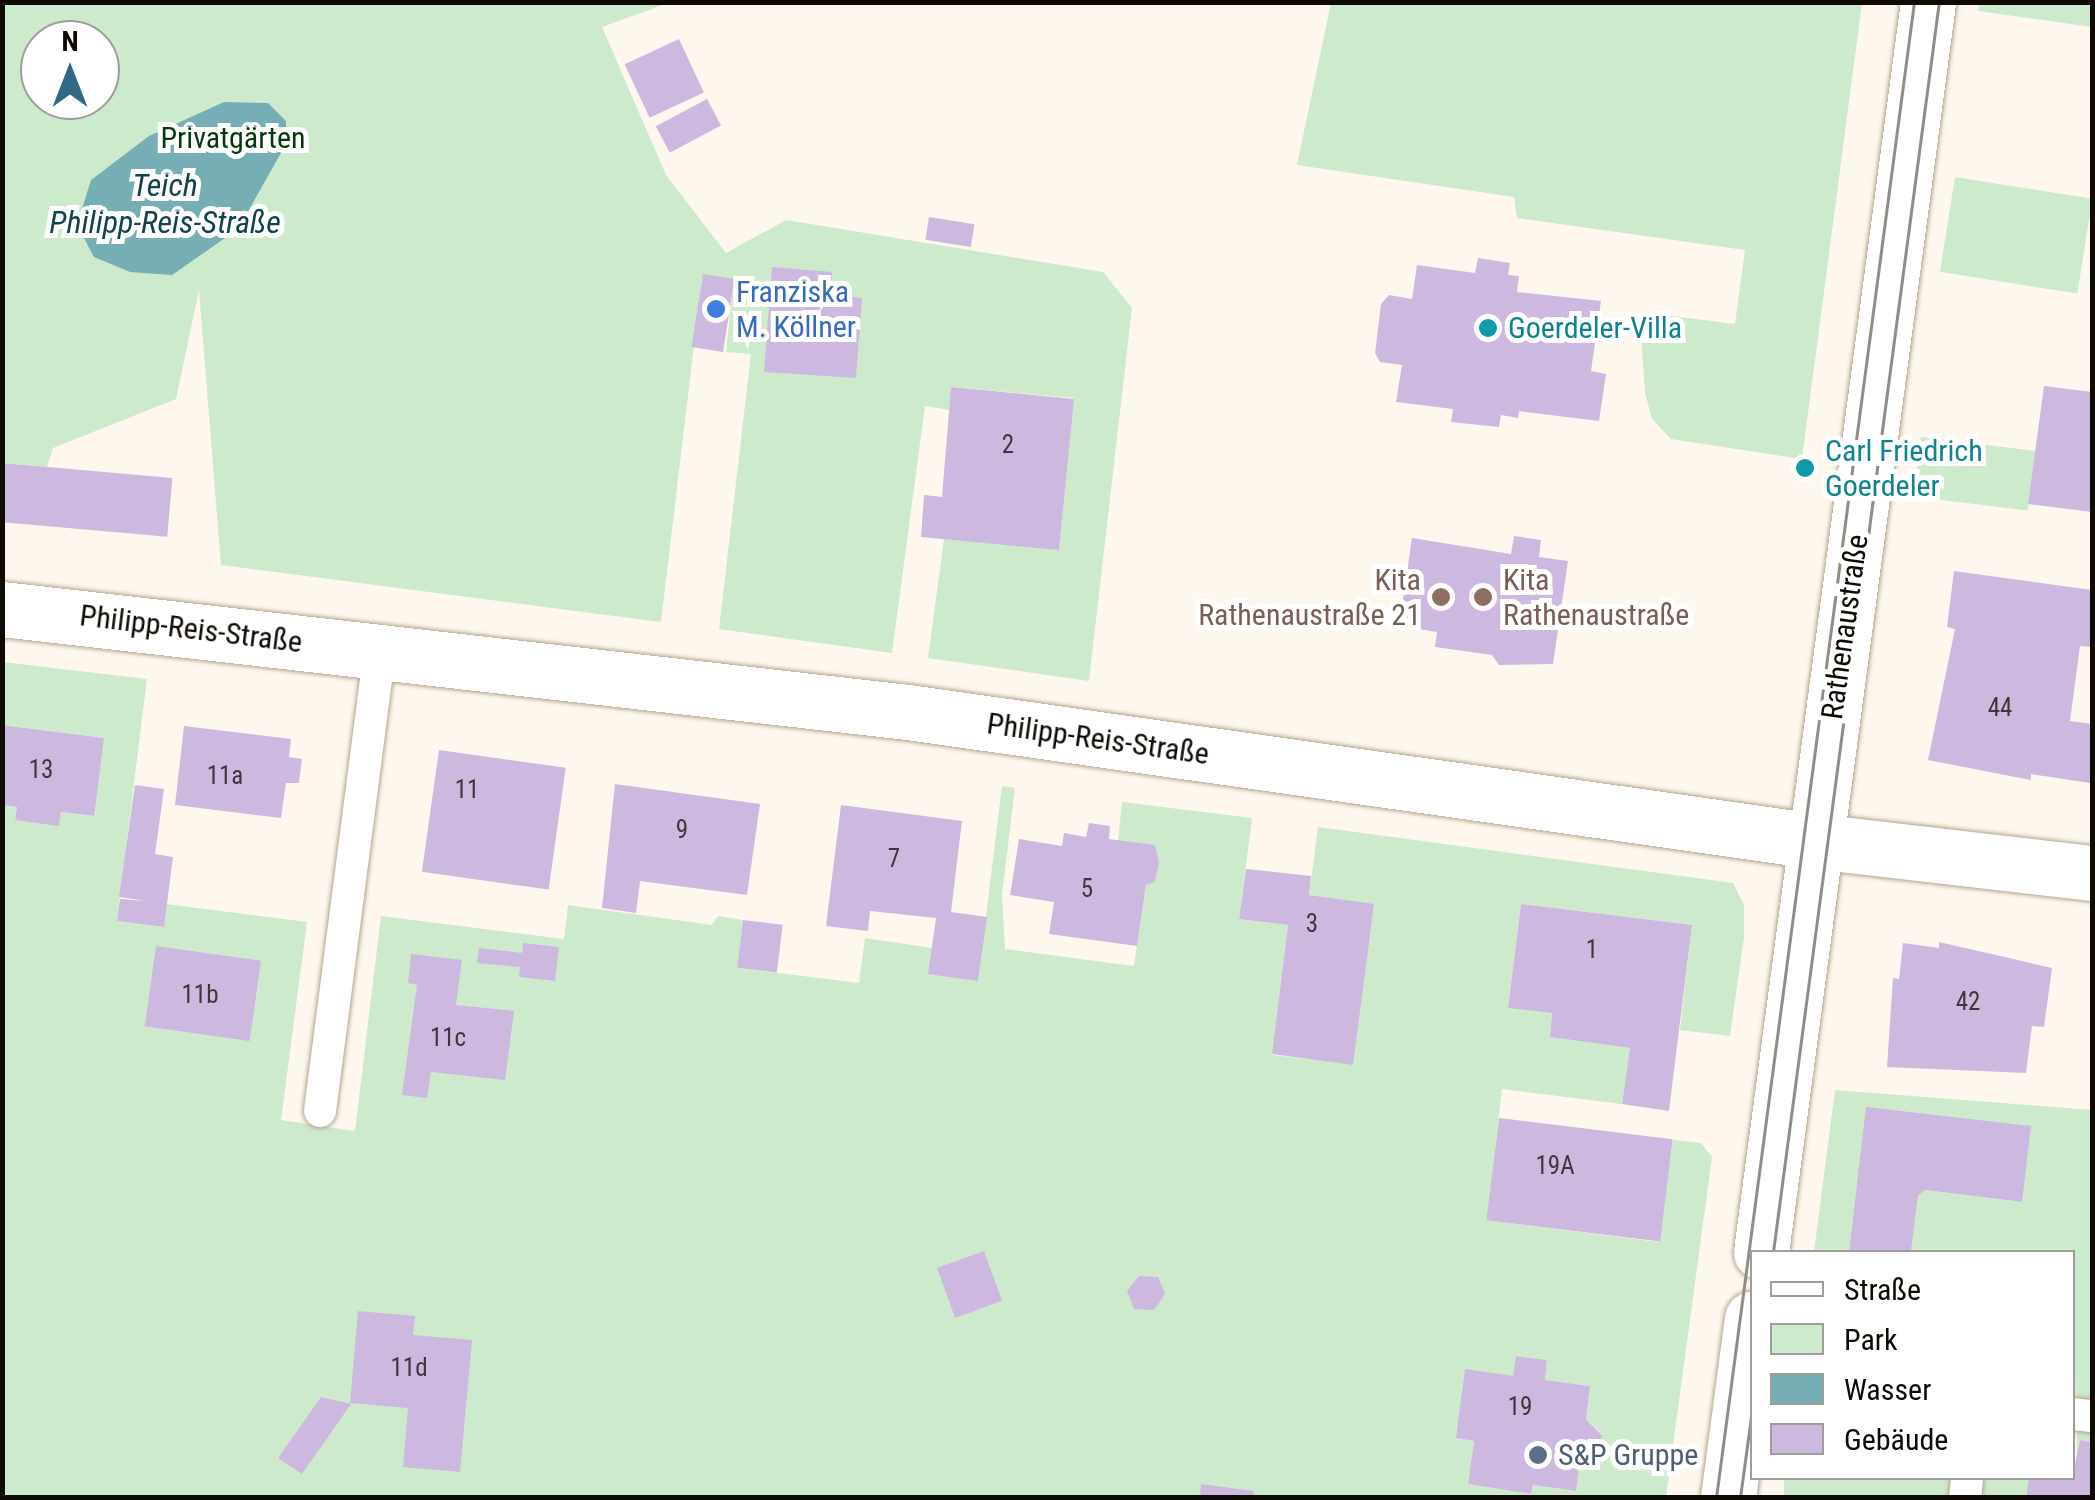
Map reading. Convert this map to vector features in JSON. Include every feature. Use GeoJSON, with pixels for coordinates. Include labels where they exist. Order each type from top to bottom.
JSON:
{"type":"FeatureCollection","features":[{"type":"Feature","properties":{"kind":"street","name":"Rathenaustraße"},"geometry":{"type":"LineString","coordinates":[[1761,1250],[1928,2]]}},
{"type":"Feature","properties":{"kind":"street","name":"Philipp-Reis-Straße"},"geometry":{"type":"LineString","coordinates":[[2,609],[908,712],[1815,841],[2092,873]]}},
{"type":"Feature","properties":{"kind":"street"},"geometry":{"type":"LineString","coordinates":[[1728,1498],[1750,1334]]}},
{"type":"Feature","properties":{"kind":"lane"},"geometry":{"type":"LineString","coordinates":[[320,1111],[380,651]]}},
{"type":"Feature","properties":{"kind":"green space","name":"Privatgärten"},"geometry":{"type":"Polygon","coordinates":[[[2,3],[668,3],[602,27],[666,175],[726,253],[786,220],[1103,272],[1132,308],[1089,681],[928,658],[944,539],[1059,549],[1073,398],[952,387],[950,410],[925,406],[892,653],[719,629],[751,354],[726,352],[734,279],[702,278],[661,622],[221,565],[199,290],[176,399],[53,448],[47,467],[3,463],[2,3]]]}},
{"type":"Feature","properties":{"kind":"green space"},"geometry":{"type":"Polygon","coordinates":[[[1331,3],[1862,3],[1802,459],[1671,439],[1652,419],[1645,393],[1641,336],[1652,322],[1672,316],[1735,324],[1745,250],[1517,218],[1514,197],[1297,165],[1331,3]]]}},
{"type":"Feature","properties":{"kind":"green space"},"geometry":{"type":"Polygon","coordinates":[[[1979,3],[2092,3],[2092,27],[1978,11],[1979,3]]]}},
{"type":"Feature","properties":{"kind":"green space"},"geometry":{"type":"Polygon","coordinates":[[[1955,177],[2092,199],[2077,294],[1940,272],[1955,177]]]}},
{"type":"Feature","properties":{"kind":"green space"},"geometry":{"type":"Polygon","coordinates":[[[1921,437],[2035,451],[2028,511],[1914,497],[1921,437]]]}},
{"type":"Feature","properties":{"kind":"green space"},"geometry":{"type":"Polygon","coordinates":[[[3,662],[147,679],[117,921],[163,927],[166,904],[307,922],[281,1120],[355,1131],[381,916],[564,939],[568,905],[712,925],[718,916],[743,920],[738,968],[859,983],[865,938],[932,948],[978,981],[1002,786],[1015,788],[1002,895],[1005,949],[1134,966],[1146,885],[1155,882],[1159,862],[1154,845],[1118,841],[1122,802],[1252,818],[1239,919],[1288,925],[1272,1055],[1353,1064],[1373,905],[1309,895],[1318,827],[1733,883],[1744,905],[1744,937],[1730,1036],[1680,1030],[1692,925],[1521,904],[1508,1007],[1552,1013],[1550,1037],[1630,1048],[1622,1104],[1502,1089],[1487,1220],[1658,1242],[1673,1140],[1701,1143],[1712,1157],[1666,1497],[3,1497],[3,805],[17,807],[15,819],[59,825],[61,812],[93,816],[104,738],[3,725],[3,662]],[[1517,1356],[1513,1376],[1456,1438],[1474,1441],[1468,1484],[1531,1494],[1533,1485],[1575,1491],[1580,1457],[1600,1448],[1602,1434],[1586,1420],[1590,1386],[1545,1380],[1547,1360],[1517,1356]]]}},
{"type":"Feature","properties":{"kind":"green space"},"geometry":{"type":"Polygon","coordinates":[[[1835,1090],[2092,1110],[2092,1442],[2080,1440],[2077,1456],[2075,1250],[1911,1250],[1918,1196],[1925,1190],[2021,1202],[1867,1107],[1849,1250],[1814,1250],[1835,1090]]]}},
{"type":"Feature","properties":{"kind":"green space"},"geometry":{"type":"Polygon","coordinates":[[[1784,1480],[2029,1480],[2029,1498],[1784,1498],[1784,1480]]]}},
{"type":"Feature","properties":{"kind":"water","name":"Teich Philipp-Reis-Straße"},"geometry":{"type":"Polygon","coordinates":[[[224,102],[268,103],[286,121],[286,144],[238,229],[172,275],[130,272],[94,257],[77,225],[91,180],[149,136],[224,102]]]}},
{"type":"Feature","properties":{"kind":"building"},"geometry":{"type":"Polygon","coordinates":[[[679,39],[704,92],[650,118],[625,64],[679,39]]]}},
{"type":"Feature","properties":{"kind":"building"},"geometry":{"type":"Polygon","coordinates":[[[707,99],[721,125],[670,153],[656,126],[707,99]]]}},
{"type":"Feature","properties":{"kind":"building"},"geometry":{"type":"Polygon","coordinates":[[[929,217],[974,224],[971,247],[925,240],[929,217]]]}},
{"type":"Feature","properties":{"kind":"building","name":"Goerdeler-Villa"},"geometry":{"type":"Polygon","coordinates":[[[1478,258],[1510,263],[1508,275],[1519,276],[1517,292],[1601,301],[1591,371],[1606,374],[1599,421],[1519,411],[1518,418],[1501,415],[1499,427],[1451,422],[1453,409],[1396,402],[1402,365],[1380,362],[1375,353],[1381,304],[1389,295],[1412,299],[1417,265],[1475,273],[1478,258]]]}},
{"type":"Feature","properties":{"kind":"building"},"geometry":{"type":"Polygon","coordinates":[[[772,267],[832,272],[830,295],[862,298],[856,378],[764,372],[772,267]]]}},
{"type":"Feature","properties":{"kind":"building"},"geometry":{"type":"Polygon","coordinates":[[[703,274],[735,279],[723,352],[691,347],[703,274]]]}},
{"type":"Feature","properties":{"kind":"building"},"geometry":{"type":"Polygon","coordinates":[[[2044,386],[2092,392],[2092,512],[2028,504],[2044,386]]]}},
{"type":"Feature","properties":{"kind":"building"},"geometry":{"type":"Polygon","coordinates":[[[951,387],[1074,399],[1059,550],[921,537],[924,495],[942,497],[951,387]]]}},
{"type":"Feature","properties":{"kind":"building"},"geometry":{"type":"Polygon","coordinates":[[[2,463],[172,478],[167,537],[2,522],[2,463]]]}},
{"type":"Feature","properties":{"kind":"building","name":"Kita Rathenaustraße"},"geometry":{"type":"Polygon","coordinates":[[[1514,536],[1541,540],[1539,557],[1568,561],[1553,664],[1499,665],[1492,655],[1435,647],[1437,632],[1399,626],[1412,538],[1511,554],[1514,536]]]}},
{"type":"Feature","properties":{"kind":"building"},"geometry":{"type":"Polygon","coordinates":[[[1954,571],[2092,590],[2092,647],[2080,646],[2070,721],[2092,724],[2090,783],[2031,774],[2031,780],[1928,760],[1955,629],[1947,627],[1954,571]]]}},
{"type":"Feature","properties":{"kind":"building"},"geometry":{"type":"Polygon","coordinates":[[[2,725],[104,738],[94,816],[61,812],[59,826],[15,820],[17,807],[2,805],[2,725]]]}},
{"type":"Feature","properties":{"kind":"building"},"geometry":{"type":"Polygon","coordinates":[[[184,726],[291,739],[289,757],[302,759],[299,783],[286,783],[281,818],[175,805],[184,726]]]}},
{"type":"Feature","properties":{"kind":"building"},"geometry":{"type":"Polygon","coordinates":[[[439,750],[566,768],[549,890],[422,872],[439,750]]]}},
{"type":"Feature","properties":{"kind":"building"},"geometry":{"type":"Polygon","coordinates":[[[615,784],[760,804],[747,895],[640,881],[636,913],[602,908],[615,784]]]}},
{"type":"Feature","properties":{"kind":"building"},"geometry":{"type":"Polygon","coordinates":[[[135,785],[164,789],[155,854],[173,857],[164,927],[117,921],[120,899],[147,901],[119,897],[135,785]]]}},
{"type":"Feature","properties":{"kind":"building"},"geometry":{"type":"Polygon","coordinates":[[[841,805],[962,821],[951,912],[987,917],[978,981],[928,974],[936,918],[870,911],[868,931],[826,926],[841,805]]]}},
{"type":"Feature","properties":{"kind":"building"},"geometry":{"type":"Polygon","coordinates":[[[1089,823],[1110,826],[1109,839],[1155,845],[1159,862],[1155,882],[1146,885],[1137,946],[1049,934],[1054,902],[1010,895],[1019,839],[1062,846],[1064,833],[1086,837],[1089,823]]]}},
{"type":"Feature","properties":{"kind":"building"},"geometry":{"type":"Polygon","coordinates":[[[1246,869],[1311,876],[1309,895],[1374,904],[1353,1065],[1272,1054],[1288,925],[1239,919],[1246,869]]]}},
{"type":"Feature","properties":{"kind":"building"},"geometry":{"type":"Polygon","coordinates":[[[1521,904],[1692,925],[1669,1111],[1622,1104],[1630,1048],[1550,1037],[1552,1013],[1508,1008],[1521,904]]]}},
{"type":"Feature","properties":{"kind":"building"},"geometry":{"type":"Polygon","coordinates":[[[743,920],[783,925],[777,973],[737,968],[743,920]]]}},
{"type":"Feature","properties":{"kind":"building"},"geometry":{"type":"Polygon","coordinates":[[[1939,942],[2052,968],[2044,1027],[2032,1026],[2026,1073],[1887,1067],[1893,978],[1899,979],[1903,943],[1939,948],[1939,942]]]}},
{"type":"Feature","properties":{"kind":"building"},"geometry":{"type":"Polygon","coordinates":[[[523,943],[559,947],[555,981],[519,977],[520,967],[477,963],[479,948],[522,953],[523,943]]]}},
{"type":"Feature","properties":{"kind":"building"},"geometry":{"type":"Polygon","coordinates":[[[156,946],[261,961],[250,1041],[145,1026],[156,946]]]}},
{"type":"Feature","properties":{"kind":"building"},"geometry":{"type":"Polygon","coordinates":[[[411,954],[462,960],[456,1005],[514,1011],[505,1080],[431,1072],[427,1098],[402,1095],[417,985],[408,983],[411,954]]]}},
{"type":"Feature","properties":{"kind":"building"},"geometry":{"type":"Polygon","coordinates":[[[1866,1107],[2031,1126],[2022,1202],[1925,1190],[1918,1196],[1911,1250],[1849,1250],[1866,1107]]]}},
{"type":"Feature","properties":{"kind":"building"},"geometry":{"type":"Polygon","coordinates":[[[1499,1118],[1673,1139],[1660,1242],[1486,1220],[1499,1118]]]}},
{"type":"Feature","properties":{"kind":"building"},"geometry":{"type":"Polygon","coordinates":[[[984,1251],[1002,1301],[955,1318],[937,1268],[984,1251]]]}},
{"type":"Feature","properties":{"kind":"building"},"geometry":{"type":"Polygon","coordinates":[[[1139,1276],[1158,1277],[1165,1294],[1154,1310],[1134,1309],[1127,1291],[1139,1276]]]}},
{"type":"Feature","properties":{"kind":"building"},"geometry":{"type":"Polygon","coordinates":[[[358,1311],[415,1316],[413,1335],[472,1340],[460,1472],[403,1467],[408,1408],[350,1403],[358,1311]]]}},
{"type":"Feature","properties":{"kind":"building"},"geometry":{"type":"Polygon","coordinates":[[[1516,1356],[1547,1360],[1545,1380],[1590,1386],[1586,1420],[1602,1435],[1600,1448],[1580,1457],[1576,1491],[1533,1485],[1531,1494],[1468,1484],[1474,1441],[1456,1438],[1465,1369],[1513,1376],[1516,1356]]]}},
{"type":"Feature","properties":{"kind":"building"},"geometry":{"type":"Polygon","coordinates":[[[321,1397],[351,1404],[302,1474],[278,1458],[321,1397]]]}},
{"type":"Feature","properties":{"kind":"building"},"geometry":{"type":"Polygon","coordinates":[[[2080,1440],[2092,1442],[2092,1498],[2026,1498],[2029,1480],[2075,1480],[2080,1440]]]}},
{"type":"Feature","properties":{"kind":"building"},"geometry":{"type":"Polygon","coordinates":[[[1201,1484],[1254,1491],[1253,1498],[1200,1498],[1201,1484]]]}},
{"type":"Feature","properties":{"kind":"tram line"},"geometry":{"type":"LineString","coordinates":[[1716,1498],[1914,2]]}},
{"type":"Feature","properties":{"kind":"tram line"},"geometry":{"type":"LineString","coordinates":[[1773,1250],[1939,2]]}},
{"type":"Feature","properties":{"kind":"tram line"},"geometry":{"type":"LineString","coordinates":[[1740,1498],[1750,1424]]}},
{"type":"Feature","properties":{"kind":"place","name":"Franziska M. Köllner"},"geometry":{"type":"Point","coordinates":[716,309]}},
{"type":"Feature","properties":{"kind":"place","name":"Goerdeler-Villa"},"geometry":{"type":"Point","coordinates":[1488,328]}},
{"type":"Feature","properties":{"kind":"place","name":"Carl Friedrich Goerdeler"},"geometry":{"type":"Point","coordinates":[1805,468]}},
{"type":"Feature","properties":{"kind":"place","name":"Kita Rathenaustraße 21"},"geometry":{"type":"Point","coordinates":[1441,597]}},
{"type":"Feature","properties":{"kind":"place","name":"Kita Rathenaustraße"},"geometry":{"type":"Point","coordinates":[1483,597]}},
{"type":"Feature","properties":{"kind":"place","name":"S&P Gruppe"},"geometry":{"type":"Point","coordinates":[1538,1455]}}]}
